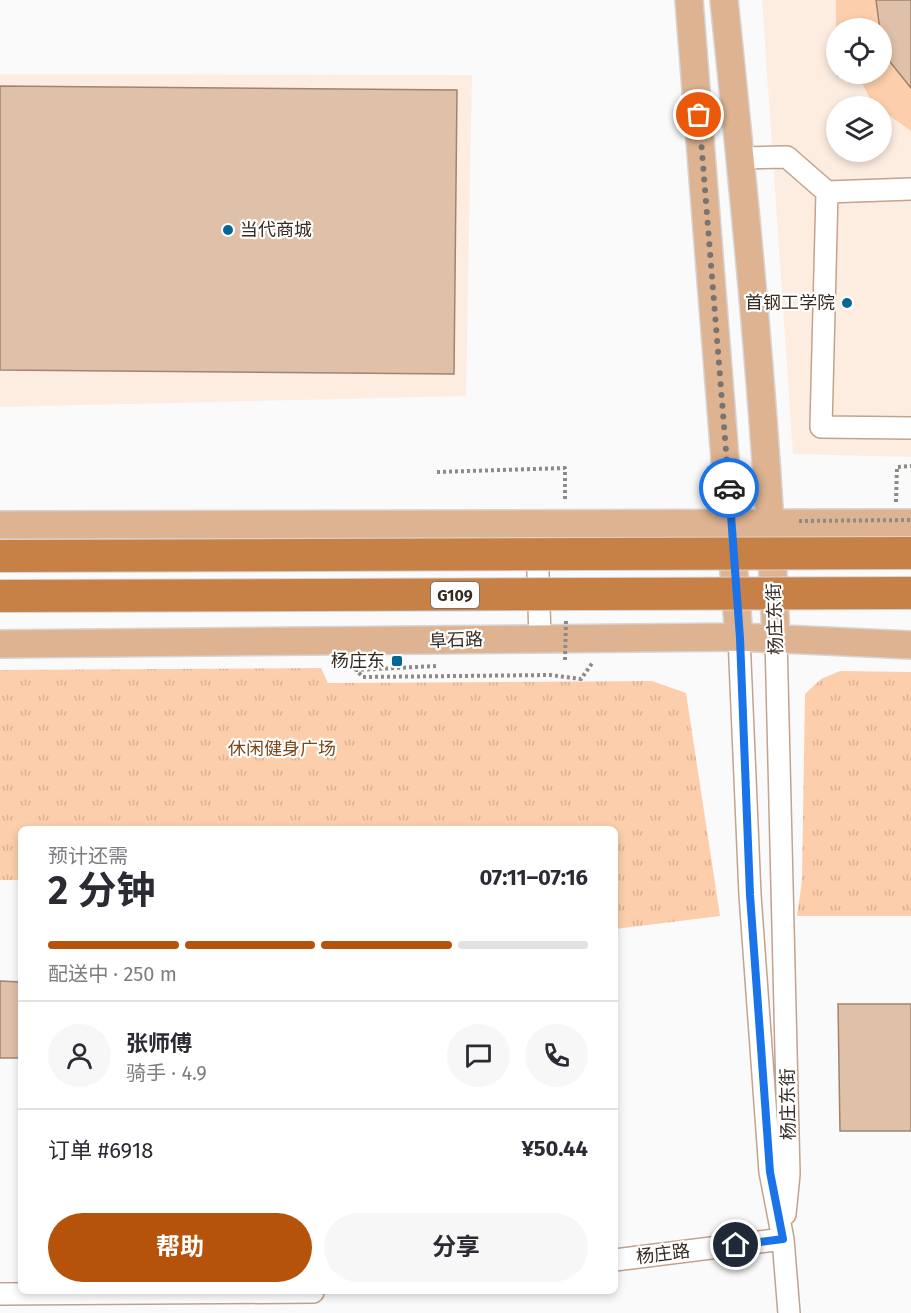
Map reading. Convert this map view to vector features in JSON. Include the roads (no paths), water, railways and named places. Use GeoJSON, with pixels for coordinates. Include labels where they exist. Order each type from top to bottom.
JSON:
{"type":"FeatureCollection","features":[{"type":"Feature","properties":{"kind":"highway"},"geometry":{"type":"LineString","coordinates":[[0,556],[911,554]]}},
{"type":"Feature","properties":{"kind":"highway","name":"G109"},"geometry":{"type":"LineString","coordinates":[[0,597],[911,592]]}},
{"type":"Feature","properties":{"kind":"main road","name":"杨庄东街"},"geometry":{"type":"LineString","coordinates":[[689,0],[740,638]]}},
{"type":"Feature","properties":{"kind":"main road","name":"杨庄东街"},"geometry":{"type":"LineString","coordinates":[[724,0],[741,158],[771,524],[776,638]]}},
{"type":"Feature","properties":{"kind":"main road"},"geometry":{"type":"LineString","coordinates":[[0,525],[732,525],[906,522]]}},
{"type":"Feature","properties":{"kind":"main road","name":"阜石路"},"geometry":{"type":"LineString","coordinates":[[0,644],[369,643],[540,638],[776,638],[911,645]]}},
{"type":"Feature","properties":{"kind":"street"},"geometry":{"type":"LineString","coordinates":[[741,158],[787,157],[827,192],[911,189]]}},
{"type":"Feature","properties":{"kind":"street"},"geometry":{"type":"LineString","coordinates":[[827,192],[821,427],[911,428]]}},
{"type":"Feature","properties":{"kind":"street"},"geometry":{"type":"LineString","coordinates":[[537,525],[540,638]]}},
{"type":"Feature","properties":{"kind":"street","name":"杨庄东街"},"geometry":{"type":"LineString","coordinates":[[740,638],[750,895],[770,1172],[783,1239],[789,1313]]}},
{"type":"Feature","properties":{"kind":"street","name":"杨庄东街"},"geometry":{"type":"LineString","coordinates":[[776,638],[789,1174],[783,1239]]}},
{"type":"Feature","properties":{"kind":"street","name":"杨庄路"},"geometry":{"type":"LineString","coordinates":[[618,1260],[783,1239]]}},
{"type":"Feature","properties":{"kind":"street"},"geometry":{"type":"LineString","coordinates":[[0,1294],[18,1294]]}},
{"type":"Feature","properties":{"kind":"place","name":"当代商城"},"geometry":{"type":"Point","coordinates":[228,230]}},
{"type":"Feature","properties":{"kind":"place","name":"首钢工学院"},"geometry":{"type":"Point","coordinates":[847,303]}},
{"type":"Feature","properties":{"kind":"place","name":"杨庄东"},"geometry":{"type":"Point","coordinates":[397,661]}},
{"type":"Feature","properties":{"kind":"park label","name":"休闲健身广场"},"geometry":{"type":"Point","coordinates":[282,749]}}]}
